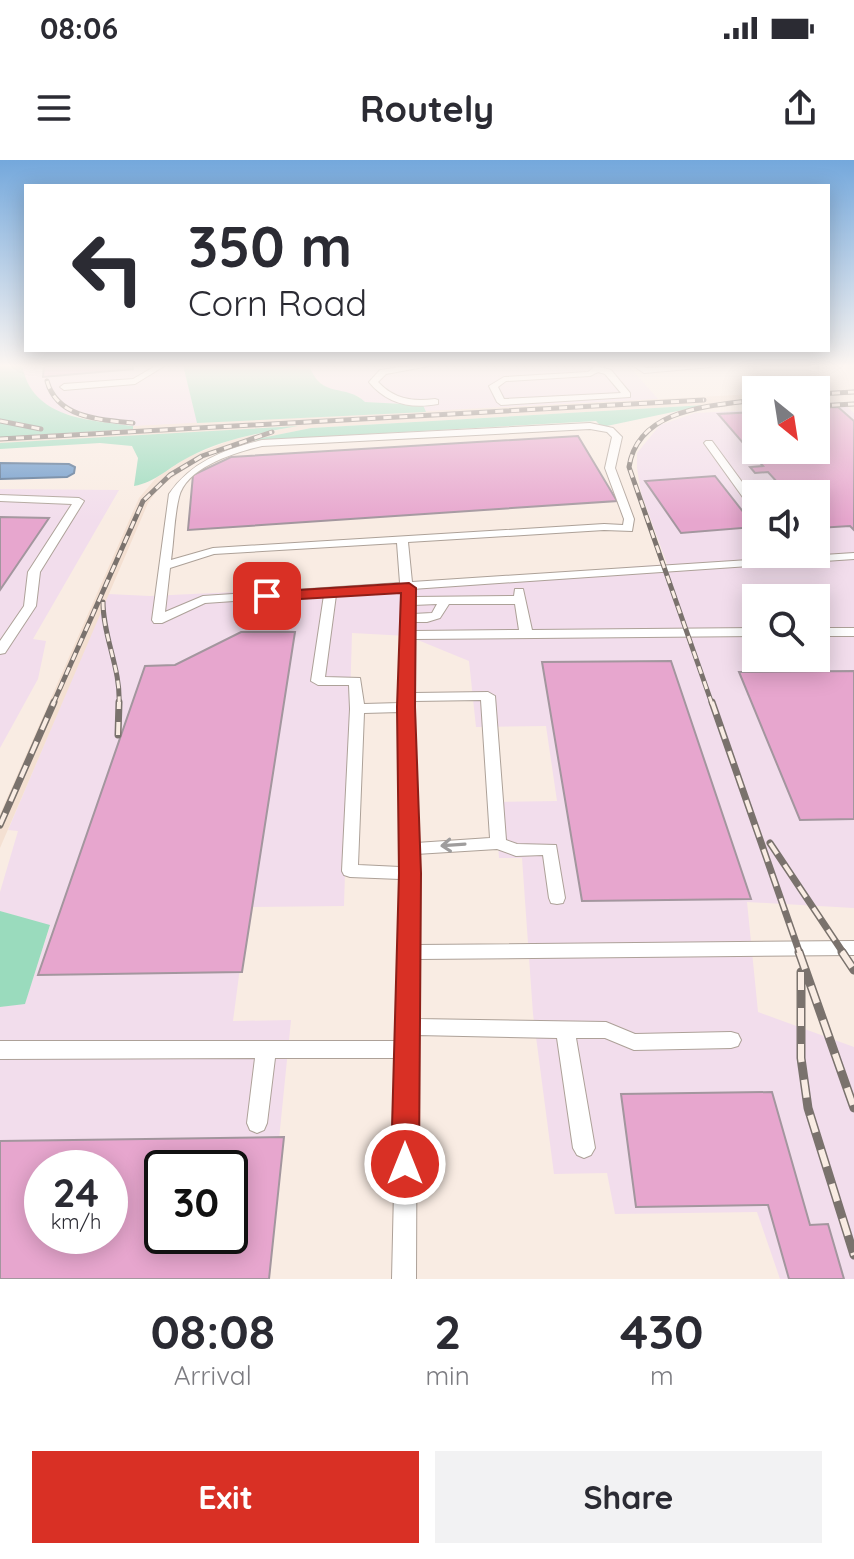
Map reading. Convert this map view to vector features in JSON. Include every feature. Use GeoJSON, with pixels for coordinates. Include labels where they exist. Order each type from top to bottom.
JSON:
{"type":"FeatureCollection","features":[{"type":"Feature","properties":{"kind":"street"},"geometry":{"type":"LineString","coordinates":[[165,566],[213,551],[604,527],[628,529],[629,519],[610,468],[617,437],[610,430],[590,426],[262,443],[229,451],[183,477],[174,494],[158,620],[203,600],[330,593],[526,634],[742,632]]}},
{"type":"Feature","properties":{"kind":"street"},"geometry":{"type":"LineString","coordinates":[[709,443],[742,489]]}},
{"type":"Feature","properties":{"kind":"street"},"geometry":{"type":"LineString","coordinates":[[0,498],[79,501],[34,572],[30,606],[0,650]]}},
{"type":"Feature","properties":{"kind":"street"},"geometry":{"type":"LineString","coordinates":[[402,539],[408,610],[406,702],[410,873],[404,1279]]}},
{"type":"Feature","properties":{"kind":"street"},"geometry":{"type":"LineString","coordinates":[[830,556],[854,556]]}},
{"type":"Feature","properties":{"kind":"street"},"geometry":{"type":"LineString","coordinates":[[408,610],[516,580],[742,561]]}},
{"type":"Feature","properties":{"kind":"street"},"geometry":{"type":"LineString","coordinates":[[516,580],[526,634]]}},
{"type":"Feature","properties":{"kind":"street"},"geometry":{"type":"LineString","coordinates":[[330,593],[318,681],[355,681],[357,709],[350,871],[410,873]]}},
{"type":"Feature","properties":{"kind":"street"},"geometry":{"type":"LineString","coordinates":[[408,610],[439,616],[444,601],[520,600]]}},
{"type":"Feature","properties":{"kind":"street"},"geometry":{"type":"LineString","coordinates":[[830,632],[854,632]]}},
{"type":"Feature","properties":{"kind":"street"},"geometry":{"type":"LineString","coordinates":[[357,709],[488,696],[498,843]]}},
{"type":"Feature","properties":{"kind":"street"},"geometry":{"type":"LineString","coordinates":[[409,849],[498,843],[516,850],[550,849],[557,898]]}},
{"type":"Feature","properties":{"kind":"street"},"geometry":{"type":"LineString","coordinates":[[409,952],[854,948]]}},
{"type":"Feature","properties":{"kind":"street"},"geometry":{"type":"LineString","coordinates":[[406,1027],[606,1030],[634,1042],[731,1040]]}},
{"type":"Feature","properties":{"kind":"street"},"geometry":{"type":"LineString","coordinates":[[565,1028],[584,1148]]}},
{"type":"Feature","properties":{"kind":"street"},"geometry":{"type":"LineString","coordinates":[[257,1123],[266,1049]]}},
{"type":"Feature","properties":{"kind":"street"},"geometry":{"type":"LineString","coordinates":[[0,1050],[406,1050]]}},
{"type":"Feature","properties":{"kind":"shaded area"},"geometry":{"type":"Polygon","coordinates":[[[85,417],[196,417],[198,425],[133,426],[85,417]]]}},
{"type":"Feature","properties":{"kind":"shaded area"},"geometry":{"type":"Polygon","coordinates":[[[304,417],[496,417],[311,428],[246,441],[193,463],[159,488],[148,503],[0,848],[0,814],[139,498],[156,478],[188,457],[234,439],[288,428],[0,443],[0,437],[133,429],[133,426],[304,417]]]}},
{"type":"Feature","properties":{"kind":"shaded area"},"geometry":{"type":"Polygon","coordinates":[[[683,417],[742,417],[742,464],[830,464],[830,417],[854,417],[854,908],[747,902],[758,1012],[854,1047],[854,1279],[780,1279],[757,1212],[615,1214],[607,1173],[554,1174],[533,1014],[522,858],[499,858],[495,802],[557,801],[546,726],[476,727],[469,661],[408,636],[352,633],[344,906],[248,907],[233,1021],[291,1020],[265,1279],[0,1279],[0,1007],[25,1003],[50,926],[0,911],[0,892],[18,831],[8,830],[108,594],[150,596],[428,583],[667,564],[641,493],[637,453],[660,425],[683,417]]]}},
{"type":"Feature","properties":{"kind":"shaded area"},"geometry":{"type":"Polygon","coordinates":[[[0,489],[119,490],[33,639],[46,641],[38,679],[0,748],[0,489]]]}},
{"type":"Feature","properties":{"kind":"green space"},"geometry":{"type":"Polygon","coordinates":[[[0,417],[78,417],[133,426],[133,429],[0,437],[0,417]]]}},
{"type":"Feature","properties":{"kind":"green space"},"geometry":{"type":"Polygon","coordinates":[[[196,417],[317,417],[197,423],[196,417]]]}},
{"type":"Feature","properties":{"kind":"green space"},"geometry":{"type":"Polygon","coordinates":[[[496,417],[648,417],[602,427],[596,421],[246,441],[311,428],[496,417]]]}},
{"type":"Feature","properties":{"kind":"green space"},"geometry":{"type":"Polygon","coordinates":[[[298,426],[242,437],[215,446],[134,486],[138,458],[132,446],[100,443],[0,449],[0,443],[298,426]]]}},
{"type":"Feature","properties":{"kind":"green space"},"geometry":{"type":"Polygon","coordinates":[[[0,911],[50,925],[25,1004],[0,1007],[0,911]]]}},
{"type":"Feature","properties":{"kind":"water"},"geometry":{"type":"Polygon","coordinates":[[[0,463],[69,464],[75,467],[74,473],[67,477],[0,479],[0,463]]]}},
{"type":"Feature","properties":{"kind":"building"},"geometry":{"type":"Polygon","coordinates":[[[721,417],[742,417],[742,442],[721,417]]]}},
{"type":"Feature","properties":{"kind":"building"},"geometry":{"type":"Polygon","coordinates":[[[830,417],[850,417],[854,421],[854,530],[850,526],[830,527],[830,480],[775,480],[768,472],[755,473],[750,467],[763,466],[761,464],[830,464],[830,417]]]}},
{"type":"Feature","properties":{"kind":"building"},"geometry":{"type":"Polygon","coordinates":[[[578,436],[617,501],[188,530],[193,475],[231,457],[578,436]]]}},
{"type":"Feature","properties":{"kind":"building"},"geometry":{"type":"Polygon","coordinates":[[[715,476],[742,510],[742,528],[681,533],[645,481],[715,476]]]}},
{"type":"Feature","properties":{"kind":"building"},"geometry":{"type":"Polygon","coordinates":[[[0,517],[49,518],[0,590],[0,517]]]}},
{"type":"Feature","properties":{"kind":"building"},"geometry":{"type":"Polygon","coordinates":[[[241,632],[295,632],[242,972],[38,975],[145,666],[175,665],[241,632]]]}},
{"type":"Feature","properties":{"kind":"building"},"geometry":{"type":"Polygon","coordinates":[[[671,661],[751,899],[582,901],[542,662],[671,661]]]}},
{"type":"Feature","properties":{"kind":"building"},"geometry":{"type":"Polygon","coordinates":[[[854,671],[854,819],[800,820],[739,672],[854,671]]]}},
{"type":"Feature","properties":{"kind":"building"},"geometry":{"type":"Polygon","coordinates":[[[772,1092],[810,1225],[828,1224],[844,1279],[789,1279],[768,1205],[636,1207],[621,1094],[772,1092]]]}},
{"type":"Feature","properties":{"kind":"building"},"geometry":{"type":"Polygon","coordinates":[[[284,1137],[269,1279],[0,1279],[0,1141],[284,1137]]]}},
{"type":"Feature","properties":{"kind":"railway"},"geometry":{"type":"LineString","coordinates":[[91,417],[133,423]]}},
{"type":"Feature","properties":{"kind":"railway"},"geometry":{"type":"LineString","coordinates":[[0,439],[393,417]]}},
{"type":"Feature","properties":{"kind":"railway"},"geometry":{"type":"LineString","coordinates":[[671,417],[646,433],[635,448],[629,467],[712,704]]}},
{"type":"Feature","properties":{"kind":"railway"},"geometry":{"type":"LineString","coordinates":[[0,421],[41,429]]}},
{"type":"Feature","properties":{"kind":"railway"},"geometry":{"type":"LineString","coordinates":[[53,704],[143,501],[170,475],[202,456],[272,432]]}},
{"type":"Feature","properties":{"kind":"railway"},"geometry":{"type":"LineString","coordinates":[[103,602],[119,702]]}},
{"type":"Feature","properties":{"kind":"railway"},"geometry":{"type":"LineString","coordinates":[[0,825],[54,702]]}},
{"type":"Feature","properties":{"kind":"railway"},"geometry":{"type":"LineString","coordinates":[[118,735],[119,702]]}},
{"type":"Feature","properties":{"kind":"railway"},"geometry":{"type":"LineString","coordinates":[[712,702],[800,954]]}},
{"type":"Feature","properties":{"kind":"railway"},"geometry":{"type":"LineString","coordinates":[[770,843],[844,954]]}},
{"type":"Feature","properties":{"kind":"railway"},"geometry":{"type":"LineString","coordinates":[[799,952],[854,1108]]}},
{"type":"Feature","properties":{"kind":"railway"},"geometry":{"type":"LineString","coordinates":[[842,952],[854,970]]}},
{"type":"Feature","properties":{"kind":"railway"},"geometry":{"type":"LineString","coordinates":[[801,972],[801,1058],[808,1108],[854,1255]]}},
{"type":"Feature","properties":{"kind":"route"},"geometry":{"type":"LineString","coordinates":[[267,596],[409,588],[406,707],[410,873],[405,1164]]}}]}
